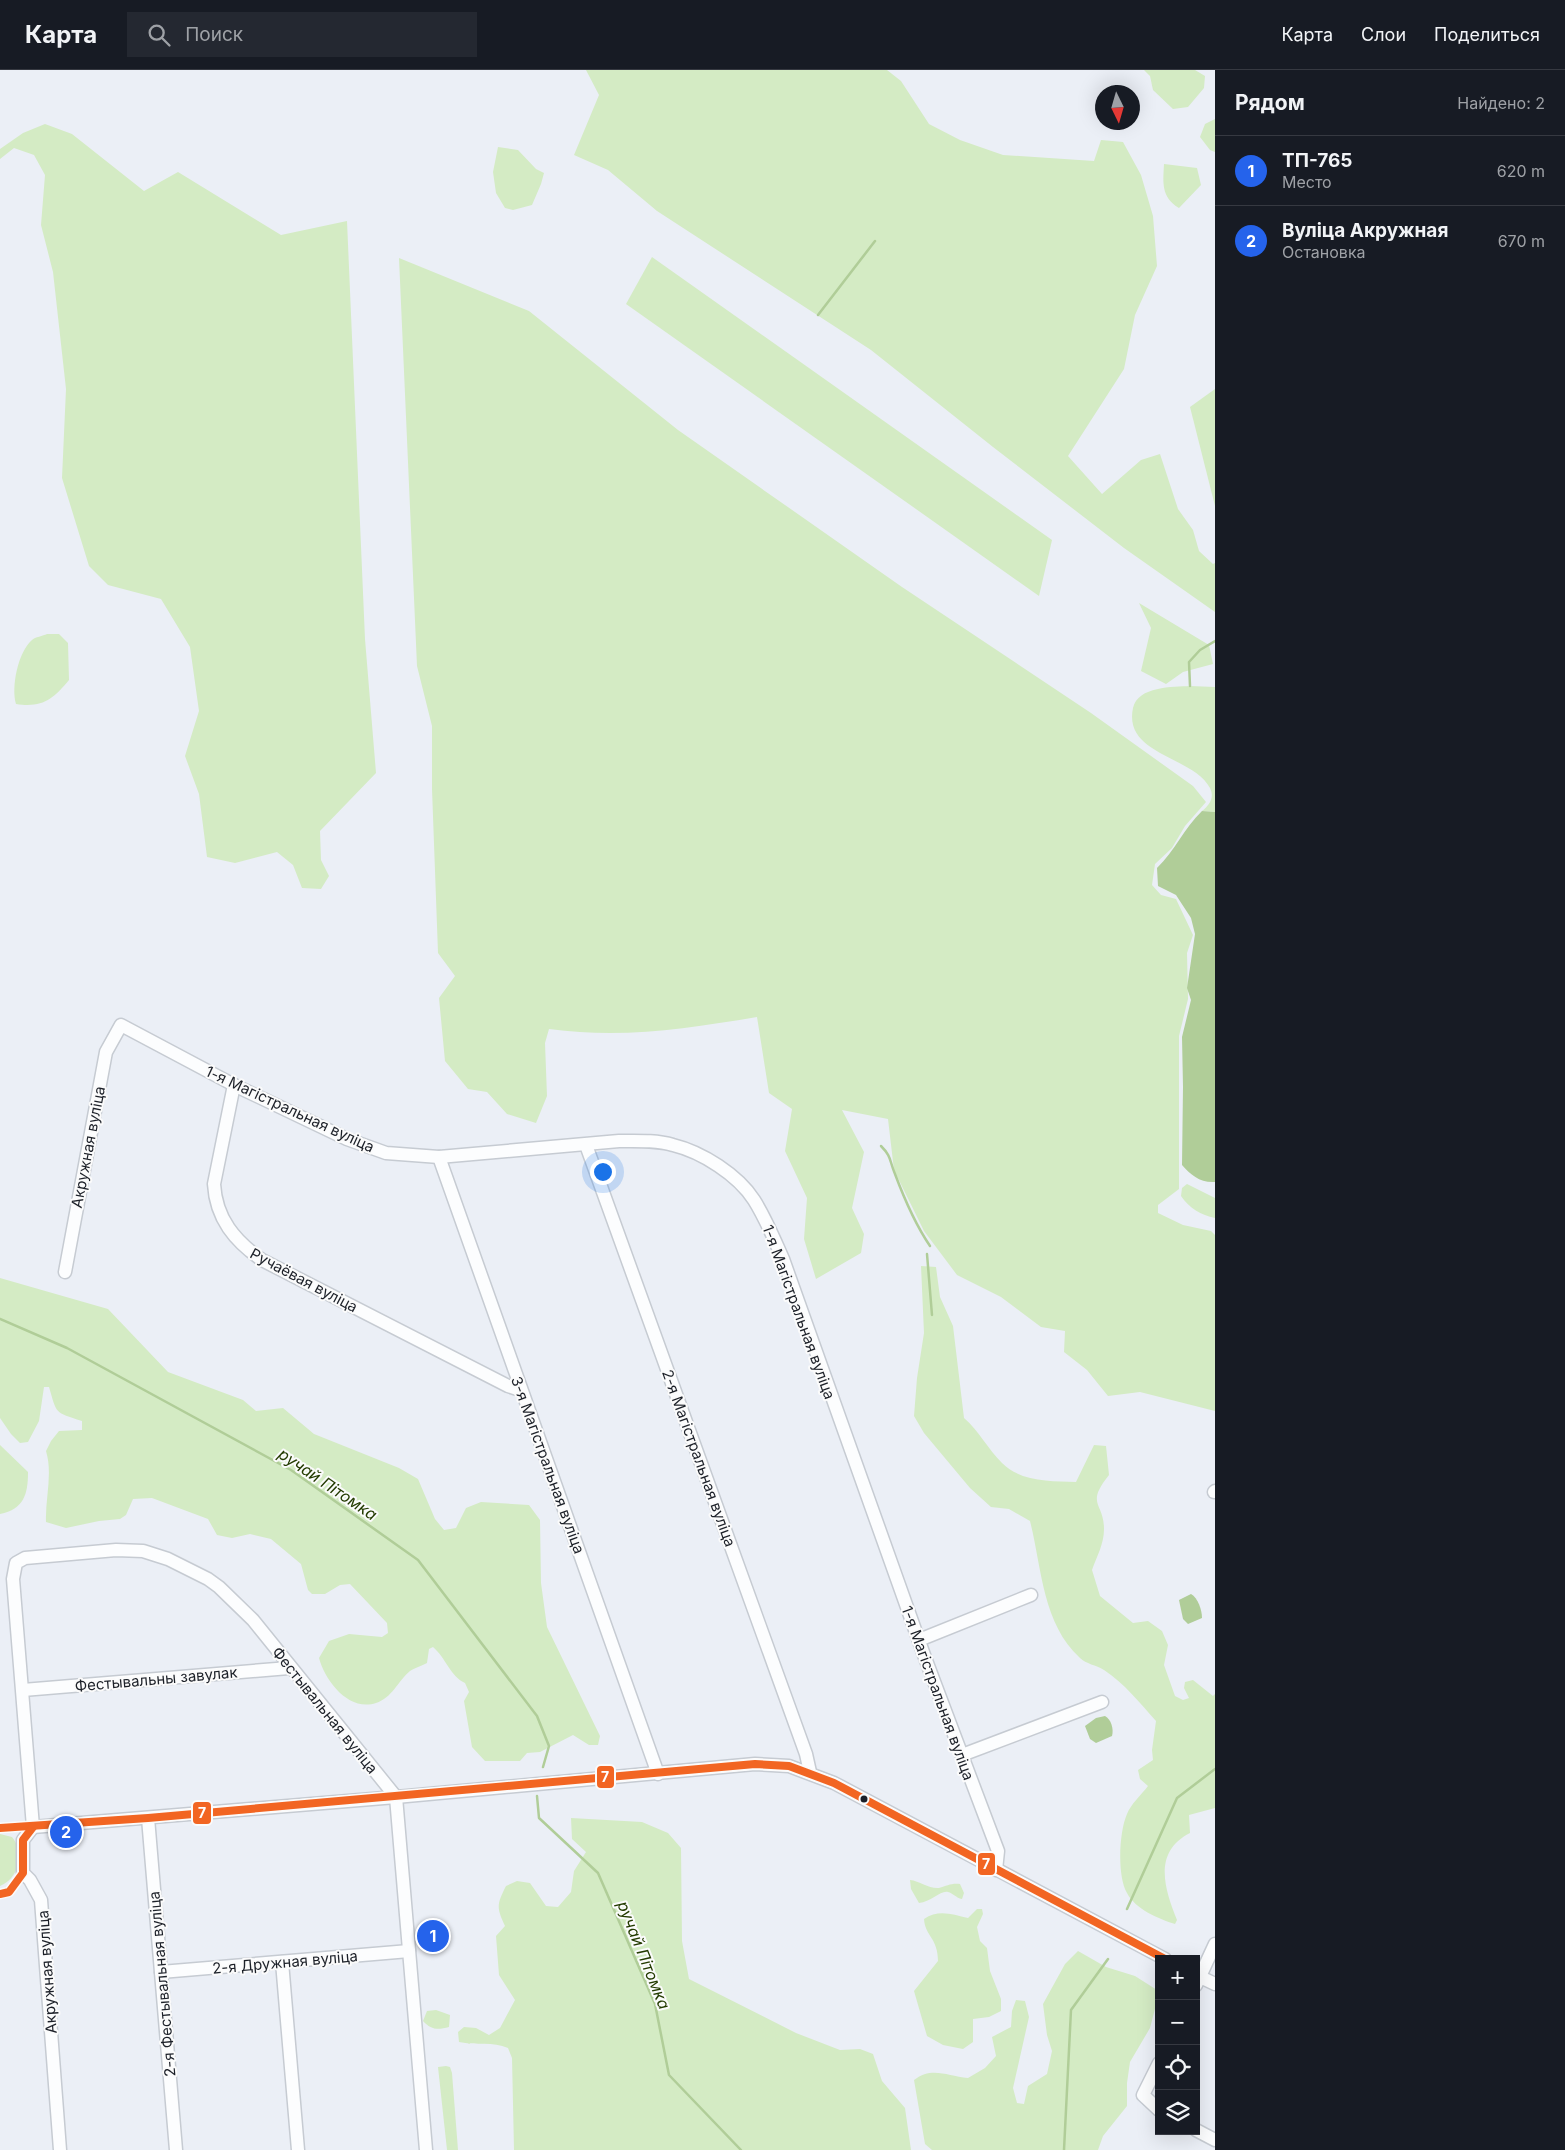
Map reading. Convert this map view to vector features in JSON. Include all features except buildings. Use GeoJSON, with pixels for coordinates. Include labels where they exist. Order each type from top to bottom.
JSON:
{"type":"FeatureCollection","features":[{"type":"Feature","properties":{"kind":"street","name":"1-я Магістральная вуліца"},"geometry":{"type":"LineString","coordinates":[[121,1025],[234,1085],[347,1139],[386,1153],[439,1157],[619,1141],[673,1145],[714,1164],[753,1199],[782,1259],[919,1640],[998,1851],[996,1870]]}},
{"type":"Feature","properties":{"kind":"street","name":"Акружная вуліца"},"geometry":{"type":"LineString","coordinates":[[64,1272],[106,1052],[121,1025]]}},
{"type":"Feature","properties":{"kind":"street","name":"Ручаёвая вуліца"},"geometry":{"type":"LineString","coordinates":[[234,1085],[214,1184],[215,1200],[221,1216],[243,1246],[262,1260],[508,1386],[520,1390]]}},
{"type":"Feature","properties":{"kind":"street","name":"2-я Магістральная вуліца"},"geometry":{"type":"LineString","coordinates":[[586,1145],[806,1754],[810,1772]]}},
{"type":"Feature","properties":{"kind":"street","name":"3-я Магістральная вуліца"},"geometry":{"type":"LineString","coordinates":[[439,1157],[520,1390],[658,1774]]}},
{"type":"Feature","properties":{"kind":"street","name":"Фестывальная вуліца"},"geometry":{"type":"LineString","coordinates":[[16,1563],[25,1558],[116,1550],[143,1552],[168,1559],[219,1587],[253,1620],[289,1668],[396,1797]]}},
{"type":"Feature","properties":{"kind":"street","name":"Акружная вуліца"},"geometry":{"type":"LineString","coordinates":[[16,1563],[13,1579],[33,1827],[23,1840],[23,1873],[30,1880],[41,1900],[60,2150]]}},
{"type":"Feature","properties":{"kind":"street"},"geometry":{"type":"LineString","coordinates":[[919,1640],[1031,1594]]}},
{"type":"Feature","properties":{"kind":"street","name":"Фестывальны завулак"},"geometry":{"type":"LineString","coordinates":[[23,1690],[289,1668]]}},
{"type":"Feature","properties":{"kind":"street"},"geometry":{"type":"LineString","coordinates":[[962,1755],[1102,1702]]}},
{"type":"Feature","properties":{"kind":"street"},"geometry":{"type":"LineString","coordinates":[[33,1827],[396,1797],[755,1764],[789,1766],[810,1772],[1157,1955]]}},
{"type":"Feature","properties":{"kind":"street"},"geometry":{"type":"LineString","coordinates":[[396,1797],[426,2150]]}},
{"type":"Feature","properties":{"kind":"street","name":"2-я Фестывальная вуліца"},"geometry":{"type":"LineString","coordinates":[[148,1818],[176,2150]]}},
{"type":"Feature","properties":{"kind":"street"},"geometry":{"type":"LineString","coordinates":[[1200,1975],[1215,1944]]}},
{"type":"Feature","properties":{"kind":"street","name":"2-я Дружная вуліца"},"geometry":{"type":"LineString","coordinates":[[161,1972],[410,1952]]}},
{"type":"Feature","properties":{"kind":"street"},"geometry":{"type":"LineString","coordinates":[[282,1962],[298,2150]]}},
{"type":"Feature","properties":{"kind":"street"},"geometry":{"type":"LineString","coordinates":[[1200,1980],[1215,1984]]}},
{"type":"Feature","properties":{"kind":"street"},"geometry":{"type":"LineString","coordinates":[[1155,2071],[1143,2095],[1155,2106]]}},
{"type":"Feature","properties":{"kind":"street"},"geometry":{"type":"LineString","coordinates":[[1200,2132],[1215,2140]]}},
{"type":"Feature","properties":{"kind":"shaded area"},"geometry":{"type":"Polygon","coordinates":[[[586,70],[887,70],[901,81],[929,124],[960,140],[1003,155],[1094,161],[1101,140],[1123,142],[1141,175],[1153,216],[1157,266],[1135,315],[1124,369],[1068,456],[1102,494],[1141,460],[1160,454],[1178,509],[1193,530],[1199,551],[1213,564],[1215,563],[1215,612],[1124,548],[871,350],[657,211],[608,170],[574,155],[599,95],[586,70]]]}},
{"type":"Feature","properties":{"kind":"shaded area"},"geometry":{"type":"Polygon","coordinates":[[[1144,70],[1195,70],[1205,76],[1204,88],[1188,107],[1173,109],[1153,90],[1150,76],[1144,70]]]}},
{"type":"Feature","properties":{"kind":"shaded area"},"geometry":{"type":"Polygon","coordinates":[[[1215,119],[1215,152],[1210,150],[1200,137],[1205,124],[1215,119]]]}},
{"type":"Feature","properties":{"kind":"shaded area"},"geometry":{"type":"Polygon","coordinates":[[[45,124],[72,134],[144,191],[178,172],[281,235],[347,221],[365,639],[376,773],[320,831],[321,860],[329,876],[321,889],[302,888],[293,865],[277,852],[235,863],[207,857],[199,794],[185,756],[199,711],[190,647],[161,599],[108,585],[89,566],[62,478],[66,389],[53,272],[41,225],[45,175],[34,155],[14,148],[0,159],[0,149],[23,133],[45,124]]]}},
{"type":"Feature","properties":{"kind":"shaded area"},"geometry":{"type":"Polygon","coordinates":[[[498,147],[518,150],[536,169],[544,173],[532,205],[513,210],[505,208],[496,193],[493,172],[498,147]]]}},
{"type":"Feature","properties":{"kind":"shaded area"},"geometry":{"type":"Polygon","coordinates":[[[1164,164],[1197,168],[1201,185],[1179,208],[1169,199],[1164,189],[1164,164]]]}},
{"type":"Feature","properties":{"kind":"shaded area"},"geometry":{"type":"Polygon","coordinates":[[[652,257],[1052,540],[1039,596],[626,304],[652,257]]]}},
{"type":"Feature","properties":{"kind":"shaded area"},"geometry":{"type":"Polygon","coordinates":[[[399,258],[529,311],[678,430],[902,587],[1091,713],[1193,786],[1206,802],[1185,826],[1172,848],[1155,864],[1152,885],[1161,895],[1176,899],[1193,935],[1187,953],[1188,999],[1179,1036],[1179,1189],[1158,1205],[1158,1213],[1183,1225],[1211,1231],[1215,1235],[1215,1411],[1140,1392],[1108,1396],[1087,1370],[1064,1352],[1065,1331],[1041,1327],[1001,1297],[957,1275],[924,1231],[894,1170],[888,1119],[842,1110],[864,1152],[852,1208],[864,1234],[861,1253],[816,1279],[804,1239],[807,1198],[785,1151],[792,1109],[769,1093],[757,1017],[679,1029],[628,1033],[576,1032],[549,1029],[545,1043],[547,1096],[536,1123],[507,1114],[487,1092],[468,1089],[445,1061],[439,998],[455,976],[438,953],[432,789],[432,726],[417,666],[399,258]]]}},
{"type":"Feature","properties":{"kind":"shaded area"},"geometry":{"type":"Polygon","coordinates":[[[1215,389],[1215,506],[1190,407],[1215,389]]]}},
{"type":"Feature","properties":{"kind":"shaded area"},"geometry":{"type":"Polygon","coordinates":[[[1139,603],[1209,645],[1213,664],[1183,672],[1166,684],[1141,671],[1151,628],[1139,603]]]}},
{"type":"Feature","properties":{"kind":"shaded area"},"geometry":{"type":"Polygon","coordinates":[[[47,634],[59,634],[68,643],[69,680],[47,701],[33,705],[16,704],[14,689],[19,661],[27,645],[32,640],[47,634]]]}},
{"type":"Feature","properties":{"kind":"shaded area"},"geometry":{"type":"Polygon","coordinates":[[[1190,686],[1215,687],[1215,812],[1202,811],[1209,804],[1212,795],[1210,788],[1201,777],[1148,746],[1138,736],[1133,724],[1133,708],[1136,701],[1142,695],[1157,689],[1190,686]]]}},
{"type":"Feature","properties":{"kind":"shaded area"},"geometry":{"type":"Polygon","coordinates":[[[1202,811],[1215,812],[1215,1182],[1196,1178],[1182,1165],[1182,1037],[1191,1000],[1187,988],[1195,934],[1191,918],[1176,895],[1158,886],[1157,868],[1202,811]]]}},
{"type":"Feature","properties":{"kind":"shaded area"},"geometry":{"type":"Polygon","coordinates":[[[1187,1184],[1215,1198],[1215,1218],[1196,1210],[1184,1200],[1181,1196],[1182,1188],[1187,1184]]]}},
{"type":"Feature","properties":{"kind":"shaded area"},"geometry":{"type":"Polygon","coordinates":[[[921,1266],[936,1267],[940,1297],[953,1326],[964,1418],[1002,1463],[1018,1474],[1037,1479],[1076,1482],[1094,1445],[1106,1446],[1109,1475],[1098,1492],[1097,1498],[1103,1520],[1104,1534],[1092,1570],[1100,1596],[1133,1623],[1148,1621],[1162,1631],[1168,1645],[1164,1665],[1175,1696],[1183,1700],[1189,1698],[1184,1688],[1185,1682],[1193,1680],[1213,1696],[1215,1694],[1215,1808],[1189,1815],[1190,1833],[1178,1841],[1166,1860],[1166,1883],[1168,1896],[1177,1920],[1175,1924],[1148,1913],[1131,1899],[1124,1885],[1120,1865],[1124,1822],[1129,1810],[1148,1786],[1140,1779],[1138,1770],[1153,1760],[1152,1750],[1156,1721],[1118,1681],[1104,1670],[1082,1660],[1067,1644],[1058,1628],[1045,1594],[1030,1521],[1009,1509],[991,1507],[970,1488],[924,1433],[914,1416],[917,1378],[924,1333],[921,1266]]]}},
{"type":"Feature","properties":{"kind":"shaded area"},"geometry":{"type":"Polygon","coordinates":[[[0,1278],[108,1309],[168,1372],[243,1400],[256,1411],[283,1408],[314,1434],[399,1468],[418,1479],[435,1519],[444,1530],[456,1528],[466,1508],[481,1502],[529,1505],[540,1520],[541,1583],[547,1627],[600,1736],[598,1745],[589,1745],[573,1735],[540,1752],[527,1753],[520,1761],[485,1761],[472,1747],[464,1701],[469,1692],[465,1683],[456,1676],[433,1647],[429,1649],[427,1663],[410,1671],[382,1701],[366,1705],[348,1699],[333,1685],[319,1658],[329,1641],[349,1634],[382,1637],[388,1633],[387,1623],[350,1584],[340,1585],[325,1594],[312,1594],[308,1590],[301,1564],[271,1539],[250,1534],[232,1538],[217,1535],[208,1519],[152,1498],[133,1499],[126,1515],[120,1519],[66,1528],[46,1522],[49,1469],[46,1451],[59,1431],[82,1430],[82,1421],[66,1416],[58,1411],[49,1387],[44,1387],[39,1421],[28,1442],[20,1443],[0,1418],[0,1278]]]}},
{"type":"Feature","properties":{"kind":"shaded area"},"geometry":{"type":"Polygon","coordinates":[[[0,1445],[28,1472],[27,1487],[23,1499],[8,1512],[0,1514],[0,1445]]]}},
{"type":"Feature","properties":{"kind":"shaded area"},"geometry":{"type":"Polygon","coordinates":[[[1191,1594],[1196,1598],[1202,1618],[1188,1624],[1183,1619],[1179,1600],[1191,1594]]]}},
{"type":"Feature","properties":{"kind":"shaded area"},"geometry":{"type":"Polygon","coordinates":[[[1105,1716],[1112,1724],[1112,1736],[1096,1743],[1090,1739],[1085,1726],[1096,1718],[1105,1716]]]}},
{"type":"Feature","properties":{"kind":"shaded area"},"geometry":{"type":"Polygon","coordinates":[[[571,1818],[642,1822],[668,1833],[681,1848],[682,1941],[689,1979],[796,2033],[840,2050],[860,2049],[873,2054],[882,2081],[905,2108],[911,2150],[514,2150],[512,2058],[508,2048],[496,2045],[459,2042],[458,2032],[464,2027],[476,2028],[489,2035],[500,2028],[515,2000],[499,1975],[496,1936],[505,1926],[499,1910],[499,1902],[506,1886],[517,1881],[530,1883],[546,1906],[558,1907],[571,1892],[574,1871],[586,1852],[572,1839],[571,1818]]]}},
{"type":"Feature","properties":{"kind":"shaded area"},"geometry":{"type":"Polygon","coordinates":[[[0,1834],[12,1837],[16,1843],[19,1857],[16,1871],[7,1882],[0,1886],[0,1834]]]}},
{"type":"Feature","properties":{"kind":"shaded area"},"geometry":{"type":"Polygon","coordinates":[[[910,1880],[935,1888],[960,1884],[964,1893],[962,1899],[945,1892],[928,1901],[919,1903],[911,1889],[910,1880]]]}},
{"type":"Feature","properties":{"kind":"shaded area"},"geometry":{"type":"Polygon","coordinates":[[[977,1909],[982,1909],[983,1914],[977,1927],[980,1941],[987,1948],[990,1971],[1001,1999],[1001,2011],[989,2017],[973,2019],[973,2042],[963,2049],[943,2045],[927,2036],[914,1991],[938,1961],[936,1947],[927,1930],[924,1919],[940,1913],[968,1918],[977,1909]]]}},
{"type":"Feature","properties":{"kind":"shaded area"},"geometry":{"type":"Polygon","coordinates":[[[1078,1951],[1106,1967],[1135,1976],[1155,1989],[1155,2009],[1150,2028],[1130,2062],[1127,2083],[1127,2106],[1103,2136],[1098,2150],[932,2150],[925,2144],[914,2080],[933,2073],[968,2078],[985,2068],[996,2056],[992,2037],[1011,2027],[1012,2011],[1016,2000],[1025,2001],[1029,2017],[1013,2088],[1017,2103],[1024,2104],[1028,2086],[1047,2074],[1052,2051],[1047,2035],[1043,2004],[1065,1964],[1078,1951]]]}},
{"type":"Feature","properties":{"kind":"shaded area"},"geometry":{"type":"Polygon","coordinates":[[[436,2010],[450,2015],[449,2027],[435,2028],[423,2021],[427,2011],[436,2010]]]}},
{"type":"Feature","properties":{"kind":"shaded area"},"geometry":{"type":"Polygon","coordinates":[[[438,2067],[450,2067],[452,2073],[458,2150],[447,2150],[438,2067]]]}},
{"type":"Feature","properties":{"kind":"waterway"},"geometry":{"type":"LineString","coordinates":[[818,315],[875,241]]}},
{"type":"Feature","properties":{"kind":"waterway"},"geometry":{"type":"LineString","coordinates":[[1190,686],[1189,662],[1200,650],[1215,641]]}},
{"type":"Feature","properties":{"kind":"waterway"},"geometry":{"type":"LineString","coordinates":[[881,1146],[889,1156],[910,1211],[930,1246]]}},
{"type":"Feature","properties":{"kind":"waterway"},"geometry":{"type":"LineString","coordinates":[[927,1254],[932,1315]]}},
{"type":"Feature","properties":{"kind":"waterway","name":"ручай Пітомка"},"geometry":{"type":"LineString","coordinates":[[0,1319],[67,1348],[291,1470],[418,1560],[537,1716],[549,1746],[543,1767]]}},
{"type":"Feature","properties":{"kind":"waterway"},"geometry":{"type":"LineString","coordinates":[[1127,1909],[1177,1798],[1215,1769]]}},
{"type":"Feature","properties":{"kind":"waterway","name":"ручай Пітомка"},"geometry":{"type":"LineString","coordinates":[[537,1796],[539,1818],[598,1873],[655,2004],[669,2075],[741,2150]]}},
{"type":"Feature","properties":{"kind":"waterway"},"geometry":{"type":"LineString","coordinates":[[1064,2150],[1071,2010],[1108,1959]]}},
{"type":"Feature","properties":{"kind":"transit line","name":"7"},"geometry":{"type":"LineString","coordinates":[[0,1828],[148,1818],[755,1764],[789,1766],[834,1783],[1157,1955]]}},
{"type":"Feature","properties":{"kind":"transit line","name":"7"},"geometry":{"type":"LineString","coordinates":[[0,1894],[9,1892],[23,1873],[23,1840],[33,1827]]}},
{"type":"Feature","properties":{"kind":"place","name":"Вуліца Акружная"},"geometry":{"type":"Point","coordinates":[66,1832]}},
{"type":"Feature","properties":{"kind":"place","name":"ТП-765"},"geometry":{"type":"Point","coordinates":[433,1936]}}]}
